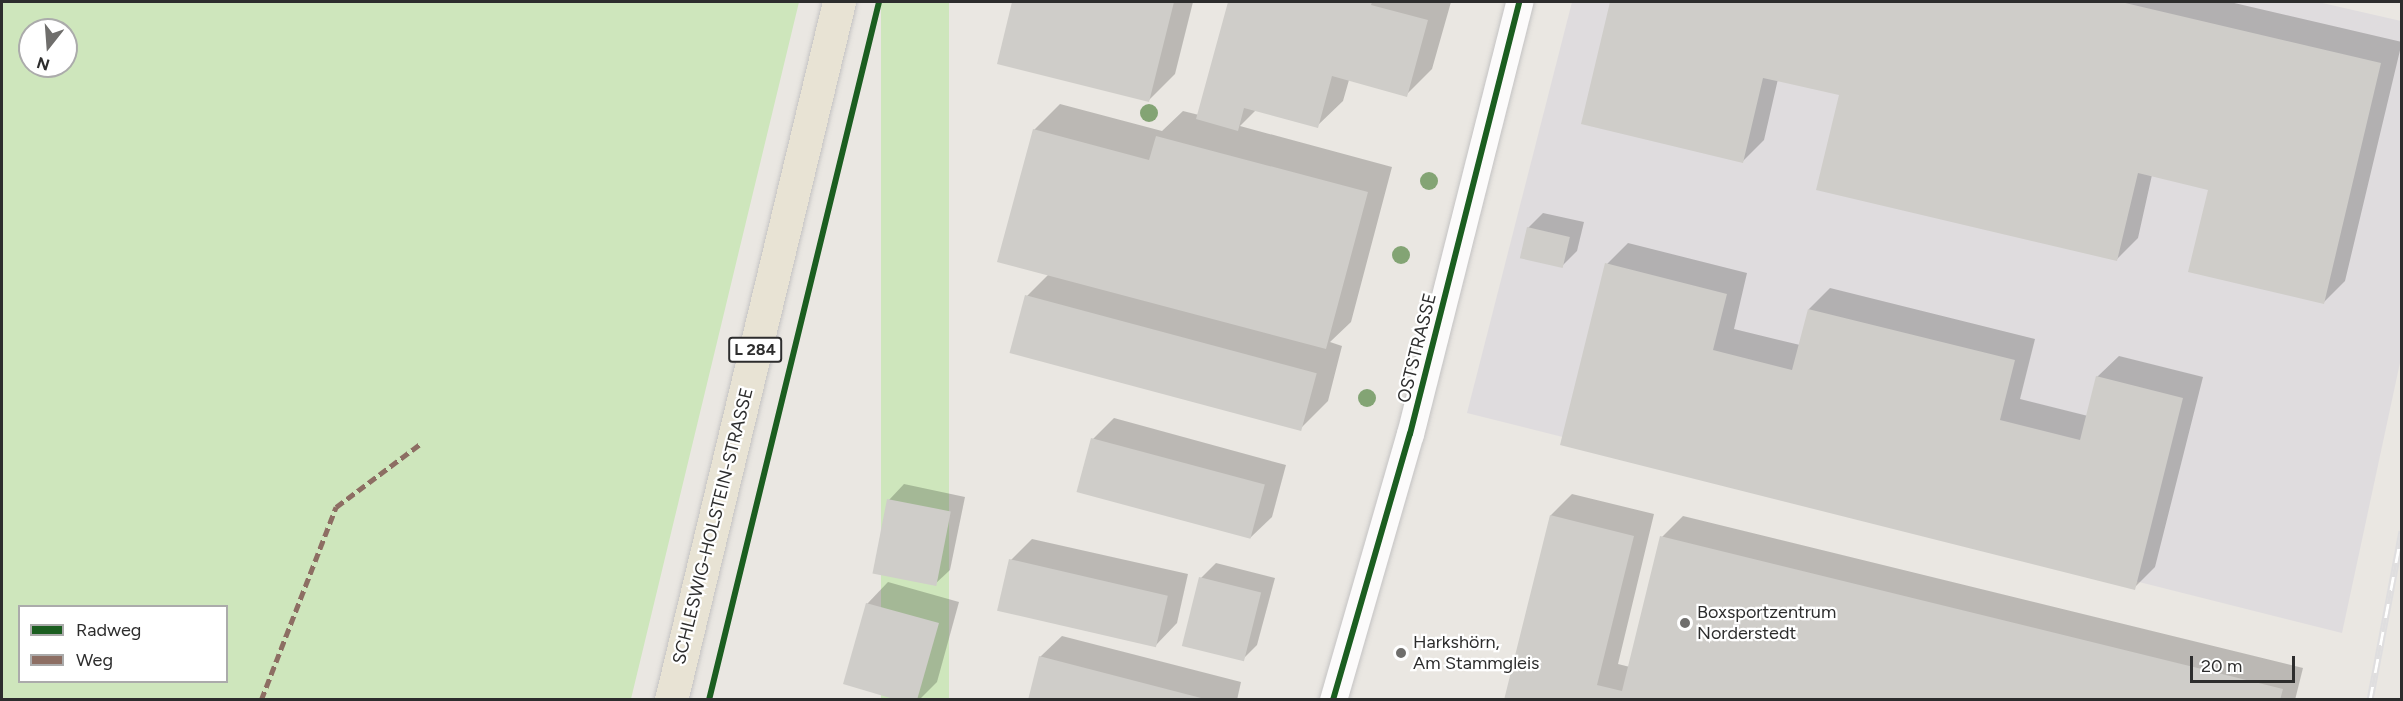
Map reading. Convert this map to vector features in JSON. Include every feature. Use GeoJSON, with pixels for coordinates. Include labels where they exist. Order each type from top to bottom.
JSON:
{"type":"FeatureCollection","features":[{"type":"Feature","properties":{"kind":"main road","name":"SCHLESWIG-HOLSTEIN-STRASSE"},"geometry":{"type":"LineString","coordinates":[[671,699],[839,2]]}},
{"type":"Feature","properties":{"kind":"street","name":"OSTSTRASSE"},"geometry":{"type":"LineString","coordinates":[[1333,699],[1410,434],[1519,2]]}},
{"type":"Feature","properties":{"kind":"shaded area"},"geometry":{"type":"Polygon","coordinates":[[[1572,2],[2318,2],[2401,21],[2401,358],[2342,633],[1467,413],[1572,2]]]}},
{"type":"Feature","properties":{"kind":"green space"},"geometry":{"type":"Polygon","coordinates":[[[2,2],[799,2],[631,699],[2,699],[2,2]]]}},
{"type":"Feature","properties":{"kind":"green space"},"geometry":{"type":"Polygon","coordinates":[[[881,2],[949,2],[949,700],[881,700],[881,2]]]}},
{"type":"Feature","properties":{"kind":"building"},"geometry":{"type":"Polygon","coordinates":[[[1012,2],[1174,2],[1149,102],[997,64],[1012,2]]]}},
{"type":"Feature","properties":{"kind":"building"},"geometry":{"type":"Polygon","coordinates":[[[1228,2],[1372,2],[1371,5],[1428,20],[1407,97],[1332,76],[1318,128],[1244,108],[1238,131],[1196,119],[1228,2]]]}},
{"type":"Feature","properties":{"kind":"building"},"geometry":{"type":"Polygon","coordinates":[[[1610,2],[2121,2],[2381,63],[2324,304],[2188,272],[2208,190],[2138,173],[2117,261],[1816,190],[1839,95],[1763,78],[1743,163],[1581,124],[1610,2]]]}},
{"type":"Feature","properties":{"kind":"building"},"geometry":{"type":"Polygon","coordinates":[[[1033,129],[1149,160],[1156,136],[1368,192],[1326,349],[997,262],[1033,129]]]}},
{"type":"Feature","properties":{"kind":"building"},"geometry":{"type":"Polygon","coordinates":[[[1527,227],[1570,237],[1563,268],[1520,258],[1527,227]]]}},
{"type":"Feature","properties":{"kind":"building"},"geometry":{"type":"Polygon","coordinates":[[[1605,263],[1727,294],[1713,350],[1792,370],[1808,309],[2015,360],[2000,420],[2080,440],[2096,376],[2183,398],[2135,590],[1560,445],[1605,263]]]}},
{"type":"Feature","properties":{"kind":"building"},"geometry":{"type":"Polygon","coordinates":[[[1025,295],[1317,373],[1301,431],[1009,353],[1025,295]]]}},
{"type":"Feature","properties":{"kind":"building"},"geometry":{"type":"Polygon","coordinates":[[[1091,438],[1265,485],[1250,539],[1077,492],[1091,438]]]}},
{"type":"Feature","properties":{"kind":"building"},"geometry":{"type":"Polygon","coordinates":[[[887,499],[951,511],[936,586],[872,574],[887,499]]]}},
{"type":"Feature","properties":{"kind":"building"},"geometry":{"type":"Polygon","coordinates":[[[1550,515],[1634,536],[1597,685],[1622,691],[1660,536],[2283,689],[2280,700],[1504,700],[1550,515]]]}},
{"type":"Feature","properties":{"kind":"building"},"geometry":{"type":"Polygon","coordinates":[[[1009,559],[1168,596],[1156,647],[997,611],[1009,559]]]}},
{"type":"Feature","properties":{"kind":"building"},"geometry":{"type":"Polygon","coordinates":[[[1199,577],[1261,592],[1244,661],[1182,646],[1199,577]]]}},
{"type":"Feature","properties":{"kind":"building"},"geometry":{"type":"Polygon","coordinates":[[[866,603],[939,623],[917,700],[897,700],[843,684],[866,603]]]}},
{"type":"Feature","properties":{"kind":"building"},"geometry":{"type":"Polygon","coordinates":[[[1039,656],[1205,699],[1205,700],[1028,700],[1039,656]]]}},
{"type":"Feature","properties":{"kind":"railway"},"geometry":{"type":"LineString","coordinates":[[2370,700],[2402,531]]}},
{"type":"Feature","properties":{"kind":"marked path"},"geometry":{"type":"LineString","coordinates":[[261,700],[336,507],[420,444]]}},
{"type":"Feature","properties":{"kind":"cycle path"},"geometry":{"type":"LineString","coordinates":[[709,700],[879,2]]}},
{"type":"Feature","properties":{"kind":"cycle path"},"geometry":{"type":"LineString","coordinates":[[1333,700],[1410,434],[1519,2]]}},
{"type":"Feature","properties":{"kind":"place","name":"Boxsportzentrum Norderstedt"},"geometry":{"type":"Point","coordinates":[1685,623]}},
{"type":"Feature","properties":{"kind":"place","name":"Harkshörn, Am Stammgleis"},"geometry":{"type":"Point","coordinates":[1401,653]}}]}
